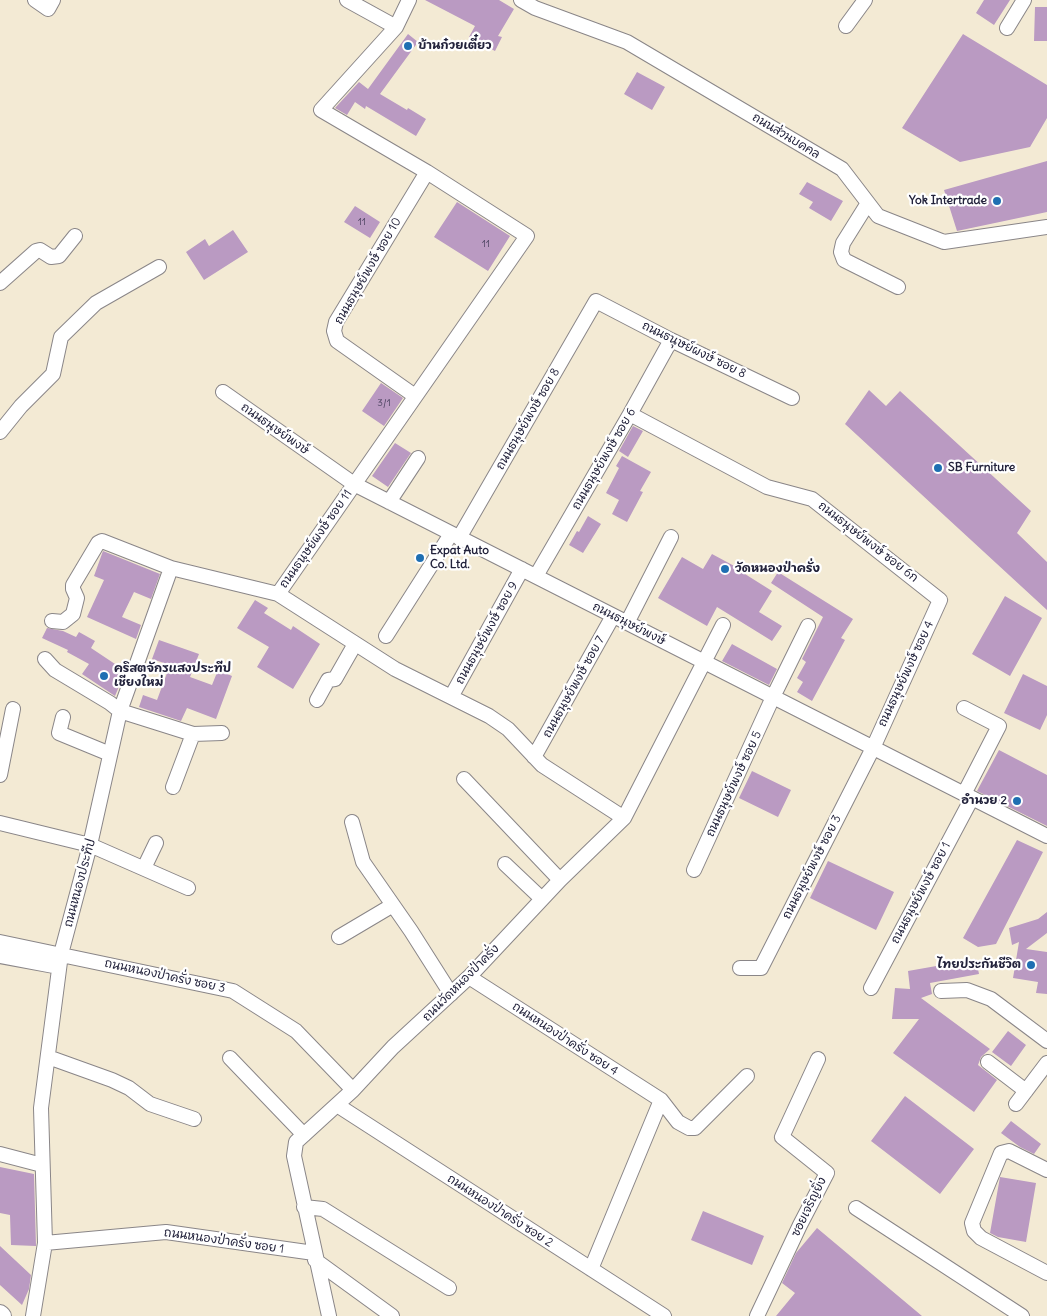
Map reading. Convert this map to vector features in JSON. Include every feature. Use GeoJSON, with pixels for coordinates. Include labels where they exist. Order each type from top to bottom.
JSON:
{"type":"FeatureCollection","features":[{"type":"Feature","properties":{"kind":"street"},"geometry":{"type":"LineString","coordinates":[[35,0],[48,9],[52,0]]}},
{"type":"Feature","properties":{"kind":"street"},"geometry":{"type":"LineString","coordinates":[[354,484],[527,236],[427,172],[321,110],[396,27],[409,0]]}},
{"type":"Feature","properties":{"kind":"street","name":"ถนนส่วนบคคล"},"geometry":{"type":"LineString","coordinates":[[521,0],[535,8],[604,32],[636,47],[842,169],[878,216],[944,242],[1047,226]]}},
{"type":"Feature","properties":{"kind":"street"},"geometry":{"type":"LineString","coordinates":[[846,26],[865,0]]}},
{"type":"Feature","properties":{"kind":"street"},"geometry":{"type":"LineString","coordinates":[[1007,28],[1024,0]]}},
{"type":"Feature","properties":{"kind":"street"},"geometry":{"type":"LineString","coordinates":[[353,1],[396,27]]}},
{"type":"Feature","properties":{"kind":"street","name":"ถนนธนุษย์พงษ์ ซอย 10"},"geometry":{"type":"LineString","coordinates":[[415,396],[337,340],[334,331],[336,322],[427,172]]}},
{"type":"Feature","properties":{"kind":"street"},"geometry":{"type":"LineString","coordinates":[[868,203],[843,242],[841,252],[844,260],[898,287]]}},
{"type":"Feature","properties":{"kind":"street"},"geometry":{"type":"LineString","coordinates":[[0,283],[36,251],[40,250],[51,257],[59,256],[75,236]]}},
{"type":"Feature","properties":{"kind":"street"},"geometry":{"type":"LineString","coordinates":[[0,432],[21,406],[52,374],[61,337],[96,303],[159,267]]}},
{"type":"Feature","properties":{"kind":"street","name":"ถนนธนุษย์ผงษ์ ซอย 8"},"geometry":{"type":"LineString","coordinates":[[596,301],[671,340],[792,398]]}},
{"type":"Feature","properties":{"kind":"street","name":"ถนนธนุษย์พงษ์ ซอย 8"},"geometry":{"type":"LineString","coordinates":[[386,636],[455,536],[596,301]]}},
{"type":"Feature","properties":{"kind":"street","name":"ถนนธนุษย์พงษ์ ซอย 6"},"geometry":{"type":"LineString","coordinates":[[536,576],[671,340]]}},
{"type":"Feature","properties":{"kind":"street","name":"ถนนธนุษย์พงษ์"},"geometry":{"type":"LineString","coordinates":[[223,392],[354,484],[1047,836]]}},
{"type":"Feature","properties":{"kind":"street","name":"ถนนธนุษย์พงษ์ ซอย 6ก"},"geometry":{"type":"LineString","coordinates":[[630,414],[767,487],[812,498],[940,600]]}},
{"type":"Feature","properties":{"kind":"street"},"geometry":{"type":"LineString","coordinates":[[389,502],[418,458]]}},
{"type":"Feature","properties":{"kind":"street","name":"ถนนธนุษย์ผงษ์ ซอย 11"},"geometry":{"type":"LineString","coordinates":[[278,594],[354,484]]}},
{"type":"Feature","properties":{"kind":"street"},"geometry":{"type":"LineString","coordinates":[[627,623],[671,537]]}},
{"type":"Feature","properties":{"kind":"street"},"geometry":{"type":"LineString","coordinates":[[52,621],[62,622],[73,614],[77,598],[73,590],[73,584],[100,542],[171,568],[278,594],[395,669],[489,716],[508,729],[542,765],[619,823]]}},
{"type":"Feature","properties":{"kind":"street","name":"ถนนหนองประทีป"},"geometry":{"type":"LineString","coordinates":[[33,1316],[45,1243],[41,1108],[60,960],[90,846],[120,712],[171,568]]}},
{"type":"Feature","properties":{"kind":"street","name":"ถนนธนุษย์พงษ์ ซอย 9"},"geometry":{"type":"LineString","coordinates":[[452,697],[522,569]]}},
{"type":"Feature","properties":{"kind":"street","name":"ถนนธนุษย์พงษ์ ซอย 4"},"geometry":{"type":"LineString","coordinates":[[873,748],[940,600]]}},
{"type":"Feature","properties":{"kind":"street","name":"ถนนธนุษย์พงษ์ ซอย 7"},"geometry":{"type":"LineString","coordinates":[[534,757],[613,616]]}},
{"type":"Feature","properties":{"kind":"street","name":"ถนนวัดหนองป่าครั่ง"},"geometry":{"type":"LineString","coordinates":[[328,1316],[294,1156],[296,1142],[337,1105],[394,1047],[469,977],[560,880],[619,823],[723,625]]}},
{"type":"Feature","properties":{"kind":"street","name":"ถนนธนุษย์พงษ์ ซอย 5"},"geometry":{"type":"LineString","coordinates":[[694,870],[773,697],[808,626]]}},
{"type":"Feature","properties":{"kind":"street"},"geometry":{"type":"LineString","coordinates":[[317,700],[328,680],[335,679],[355,644]]}},
{"type":"Feature","properties":{"kind":"street"},"geometry":{"type":"LineString","coordinates":[[45,659],[55,670],[110,703],[120,712],[193,734],[222,733]]}},
{"type":"Feature","properties":{"kind":"street"},"geometry":{"type":"LineString","coordinates":[[0,776],[13,708]]}},
{"type":"Feature","properties":{"kind":"street","name":"ถนนธนุษย์พงษ์ ซอย 1"},"geometry":{"type":"LineString","coordinates":[[871,988],[968,796],[999,726],[964,708]]}},
{"type":"Feature","properties":{"kind":"street"},"geometry":{"type":"LineString","coordinates":[[63,717],[59,733],[110,754]]}},
{"type":"Feature","properties":{"kind":"street"},"geometry":{"type":"LineString","coordinates":[[173,787],[193,734]]}},
{"type":"Feature","properties":{"kind":"street","name":"ถนนธนุษย์พงษ์ ซอย 3"},"geometry":{"type":"LineString","coordinates":[[740,968],[761,968],[873,748]]}},
{"type":"Feature","properties":{"kind":"street"},"geometry":{"type":"LineString","coordinates":[[464,780],[560,880]]}},
{"type":"Feature","properties":{"kind":"street"},"geometry":{"type":"LineString","coordinates":[[352,822],[364,862],[451,994]]}},
{"type":"Feature","properties":{"kind":"street"},"geometry":{"type":"LineString","coordinates":[[0,823],[90,846],[188,888]]}},
{"type":"Feature","properties":{"kind":"street"},"geometry":{"type":"LineString","coordinates":[[144,868],[156,844]]}},
{"type":"Feature","properties":{"kind":"street"},"geometry":{"type":"LineString","coordinates":[[505,864],[542,899]]}},
{"type":"Feature","properties":{"kind":"street"},"geometry":{"type":"LineString","coordinates":[[339,937],[392,904]]}},
{"type":"Feature","properties":{"kind":"street"},"geometry":{"type":"LineString","coordinates":[[0,942],[60,960]]}},
{"type":"Feature","properties":{"kind":"street"},"geometry":{"type":"LineString","coordinates":[[0,956],[60,960]]}},
{"type":"Feature","properties":{"kind":"street","name":"ถนนหนองป่าครั่ง ซอย 3"},"geometry":{"type":"LineString","coordinates":[[60,960],[233,991],[296,1031],[352,1090]]}},
{"type":"Feature","properties":{"kind":"street","name":"ถนนหนองป่าครั่ง ซอย 4"},"geometry":{"type":"LineString","coordinates":[[469,977],[660,1100],[678,1122],[689,1128],[695,1128],[747,1076]]}},
{"type":"Feature","properties":{"kind":"street"},"geometry":{"type":"LineString","coordinates":[[940,991],[967,990],[991,1000],[1047,1041]]}},
{"type":"Feature","properties":{"kind":"street"},"geometry":{"type":"LineString","coordinates":[[48,1058],[112,1080],[129,1088],[150,1104],[194,1119]]}},
{"type":"Feature","properties":{"kind":"street"},"geometry":{"type":"LineString","coordinates":[[230,1058],[304,1135]]}},
{"type":"Feature","properties":{"kind":"street","name":"ซอยเจริญยิ่ง"},"geometry":{"type":"LineString","coordinates":[[757,1316],[827,1173],[782,1137],[818,1059]]}},
{"type":"Feature","properties":{"kind":"street"},"geometry":{"type":"LineString","coordinates":[[988,1062],[1026,1091]]}},
{"type":"Feature","properties":{"kind":"street"},"geometry":{"type":"LineString","coordinates":[[1016,1104],[1047,1063]]}},
{"type":"Feature","properties":{"kind":"street"},"geometry":{"type":"LineString","coordinates":[[590,1269],[660,1100]]}},
{"type":"Feature","properties":{"kind":"street","name":"ถนนหนองป่าครั่ง ซอย 2"},"geometry":{"type":"LineString","coordinates":[[337,1105],[664,1316]]}},
{"type":"Feature","properties":{"kind":"street"},"geometry":{"type":"LineString","coordinates":[[1047,1170],[1009,1151],[1001,1153],[972,1223],[974,1231],[981,1238],[1047,1273]]}},
{"type":"Feature","properties":{"kind":"street"},"geometry":{"type":"LineString","coordinates":[[0,1154],[42,1165]]}},
{"type":"Feature","properties":{"kind":"street"},"geometry":{"type":"LineString","coordinates":[[304,1207],[323,1209],[449,1288]]}},
{"type":"Feature","properties":{"kind":"street"},"geometry":{"type":"LineString","coordinates":[[856,1208],[1022,1316]]}},
{"type":"Feature","properties":{"kind":"street","name":"ถนนหนองป่าครั่ง ซอย 1"},"geometry":{"type":"LineString","coordinates":[[45,1243],[166,1232],[315,1257]]}},
{"type":"Feature","properties":{"kind":"street"},"geometry":{"type":"LineString","coordinates":[[315,1257],[392,1316]]}},
{"type":"Feature","properties":{"kind":"building"},"geometry":{"type":"Polygon","coordinates":[[[425,0],[499,0],[514,9],[498,36],[502,37],[495,51],[469,37],[475,26],[425,0]]]}},
{"type":"Feature","properties":{"kind":"building"},"geometry":{"type":"Polygon","coordinates":[[[984,0],[1010,0],[994,25],[976,13],[984,0]]]}},
{"type":"Feature","properties":{"kind":"building"},"geometry":{"type":"Polygon","coordinates":[[[1035,7],[1047,7],[1047,41],[1034,41],[1035,7]]]}},
{"type":"Feature","properties":{"kind":"building"},"geometry":{"type":"Polygon","coordinates":[[[408,34],[418,42],[380,94],[426,119],[416,136],[366,106],[365,109],[355,102],[347,115],[335,108],[359,82],[368,89],[408,34]]]}},
{"type":"Feature","properties":{"kind":"building"},"geometry":{"type":"Polygon","coordinates":[[[963,34],[1047,85],[1047,118],[1030,147],[960,162],[902,128],[963,34]]]}},
{"type":"Feature","properties":{"kind":"building"},"geometry":{"type":"Polygon","coordinates":[[[637,72],[665,87],[652,110],[624,94],[637,72]]]}},
{"type":"Feature","properties":{"kind":"building","name":"Yok Intertrade"},"geometry":{"type":"Polygon","coordinates":[[[1047,161],[1047,212],[957,231],[944,190],[1047,161]]]}},
{"type":"Feature","properties":{"kind":"building"},"geometry":{"type":"Polygon","coordinates":[[[807,182],[843,201],[831,221],[809,208],[813,202],[799,194],[807,182]]]}},
{"type":"Feature","properties":{"kind":"building"},"geometry":{"type":"Polygon","coordinates":[[[457,202],[510,236],[488,271],[434,237],[457,202]]]}},
{"type":"Feature","properties":{"kind":"building"},"geometry":{"type":"Polygon","coordinates":[[[355,206],[380,222],[370,238],[344,222],[355,206]]]}},
{"type":"Feature","properties":{"kind":"building"},"geometry":{"type":"Polygon","coordinates":[[[233,230],[248,252],[204,280],[186,252],[205,239],[209,246],[233,230]]]}},
{"type":"Feature","properties":{"kind":"building"},"geometry":{"type":"Polygon","coordinates":[[[381,383],[403,398],[384,426],[362,411],[381,383]]]}},
{"type":"Feature","properties":{"kind":"building","name":"SB Furniture"},"geometry":{"type":"Polygon","coordinates":[[[869,390],[886,406],[900,391],[1031,511],[1017,533],[1047,562],[1047,610],[845,424],[869,390]]]}},
{"type":"Feature","properties":{"kind":"building"},"geometry":{"type":"Polygon","coordinates":[[[633,426],[643,431],[628,457],[619,451],[633,426]]]}},
{"type":"Feature","properties":{"kind":"building"},"geometry":{"type":"Polygon","coordinates":[[[395,443],[411,453],[388,487],[372,476],[395,443]]]}},
{"type":"Feature","properties":{"kind":"building"},"geometry":{"type":"Polygon","coordinates":[[[622,456],[651,472],[640,491],[643,492],[627,522],[612,514],[619,500],[606,493],[619,468],[616,466],[622,456]]]}},
{"type":"Feature","properties":{"kind":"building"},"geometry":{"type":"Polygon","coordinates":[[[588,516],[601,524],[583,553],[569,545],[588,516]]]}},
{"type":"Feature","properties":{"kind":"building"},"geometry":{"type":"Polygon","coordinates":[[[103,551],[160,574],[151,599],[134,592],[122,617],[141,625],[136,639],[87,617],[104,580],[94,576],[103,551]]]}},
{"type":"Feature","properties":{"kind":"building"},"geometry":{"type":"Polygon","coordinates":[[[712,554],[738,568],[772,591],[759,612],[782,626],[772,641],[717,607],[707,626],[658,598],[682,557],[703,569],[712,554]]]}},
{"type":"Feature","properties":{"kind":"building"},"geometry":{"type":"Polygon","coordinates":[[[778,572],[853,619],[841,638],[845,640],[812,701],[797,692],[803,682],[797,678],[806,662],[802,659],[823,617],[771,583],[778,572]]]}},
{"type":"Feature","properties":{"kind":"building"},"geometry":{"type":"Polygon","coordinates":[[[1005,596],[1042,618],[1010,676],[972,654],[1005,596]]]}},
{"type":"Feature","properties":{"kind":"building"},"geometry":{"type":"Polygon","coordinates":[[[255,600],[268,608],[264,613],[291,630],[293,626],[320,644],[293,689],[257,667],[269,647],[237,628],[255,600]]]}},
{"type":"Feature","properties":{"kind":"building"},"geometry":{"type":"Polygon","coordinates":[[[47,628],[63,631],[76,637],[79,632],[95,641],[91,648],[118,666],[115,671],[123,677],[115,696],[82,674],[89,664],[67,652],[68,650],[42,638],[47,628]]]}},
{"type":"Feature","properties":{"kind":"building"},"geometry":{"type":"Polygon","coordinates":[[[159,640],[199,654],[190,677],[212,685],[218,670],[232,676],[216,719],[187,708],[181,721],[139,707],[143,695],[157,700],[170,665],[152,659],[159,640]]]}},
{"type":"Feature","properties":{"kind":"building"},"geometry":{"type":"Polygon","coordinates":[[[732,644],[777,669],[769,685],[722,661],[732,644]]]}},
{"type":"Feature","properties":{"kind":"building"},"geometry":{"type":"Polygon","coordinates":[[[1023,674],[1047,686],[1047,715],[1040,730],[1004,713],[1023,674]]]}},
{"type":"Feature","properties":{"kind":"building"},"geometry":{"type":"Polygon","coordinates":[[[999,750],[1047,775],[1047,826],[977,791],[999,750]]]}},
{"type":"Feature","properties":{"kind":"building"},"geometry":{"type":"Polygon","coordinates":[[[752,771],[791,790],[778,817],[739,798],[752,771]]]}},
{"type":"Feature","properties":{"kind":"building"},"geometry":{"type":"Polygon","coordinates":[[[1017,840],[1043,852],[996,944],[978,947],[963,938],[1017,840]]]}},
{"type":"Feature","properties":{"kind":"building"},"geometry":{"type":"Polygon","coordinates":[[[828,861],[894,892],[876,930],[810,898],[828,861]]]}},
{"type":"Feature","properties":{"kind":"building"},"geometry":{"type":"Polygon","coordinates":[[[1047,912],[1047,933],[1026,949],[1047,952],[1047,994],[1036,993],[1038,982],[1013,978],[1019,942],[1012,945],[1009,928],[1038,919],[1047,912]]]}},
{"type":"Feature","properties":{"kind":"building"},"geometry":{"type":"Polygon","coordinates":[[[976,959],[979,974],[930,983],[932,994],[921,998],[990,1049],[981,1057],[978,1065],[997,1080],[974,1112],[893,1053],[919,1019],[892,1019],[895,988],[910,989],[908,971],[976,959]]]}},
{"type":"Feature","properties":{"kind":"building"},"geometry":{"type":"Polygon","coordinates":[[[1008,1031],[1026,1045],[1011,1066],[992,1052],[1008,1031]]]}},
{"type":"Feature","properties":{"kind":"building"},"geometry":{"type":"Polygon","coordinates":[[[905,1096],[974,1149],[940,1194],[871,1141],[905,1096]]]}},
{"type":"Feature","properties":{"kind":"building"},"geometry":{"type":"Polygon","coordinates":[[[1011,1121],[1041,1144],[1034,1154],[1020,1147],[1001,1133],[1011,1121]]]}},
{"type":"Feature","properties":{"kind":"building"},"geometry":{"type":"Polygon","coordinates":[[[0,1167],[34,1174],[36,1246],[11,1245],[10,1215],[0,1213],[0,1167]]]}},
{"type":"Feature","properties":{"kind":"building"},"geometry":{"type":"Polygon","coordinates":[[[1000,1177],[1036,1183],[1026,1242],[998,1237],[990,1233],[1000,1177]]]}},
{"type":"Feature","properties":{"kind":"building"},"geometry":{"type":"Polygon","coordinates":[[[703,1211],[764,1236],[752,1265],[691,1240],[703,1211]]]}},
{"type":"Feature","properties":{"kind":"building"},"geometry":{"type":"Polygon","coordinates":[[[817,1228],[922,1316],[776,1316],[795,1293],[782,1283],[796,1253],[817,1228]]]}},
{"type":"Feature","properties":{"kind":"building"},"geometry":{"type":"Polygon","coordinates":[[[0,1246],[31,1275],[29,1289],[22,1305],[0,1285],[0,1246]]]}},
{"type":"Feature","properties":{"kind":"place","name":"บ้านก๋วยเตี๋ยว"},"geometry":{"type":"Point","coordinates":[408,46]}},
{"type":"Feature","properties":{"kind":"place","name":"Yok Intertrade"},"geometry":{"type":"Point","coordinates":[997,201]}},
{"type":"Feature","properties":{"kind":"place","name":"SB Furniture"},"geometry":{"type":"Point","coordinates":[938,468]}},
{"type":"Feature","properties":{"kind":"place","name":"Expat Auto Co. Ltd."},"geometry":{"type":"Point","coordinates":[420,558]}},
{"type":"Feature","properties":{"kind":"place","name":"วัดหนองป่าครั่ง"},"geometry":{"type":"Point","coordinates":[725,569]}},
{"type":"Feature","properties":{"kind":"place","name":"คริสตจักรแสงประทีป เชียงใหม่"},"geometry":{"type":"Point","coordinates":[104,676]}},
{"type":"Feature","properties":{"kind":"place","name":"อำนวย 2"},"geometry":{"type":"Point","coordinates":[1017,801]}},
{"type":"Feature","properties":{"kind":"place","name":"ไทยประกันชีวิต"},"geometry":{"type":"Point","coordinates":[1031,965]}}]}
